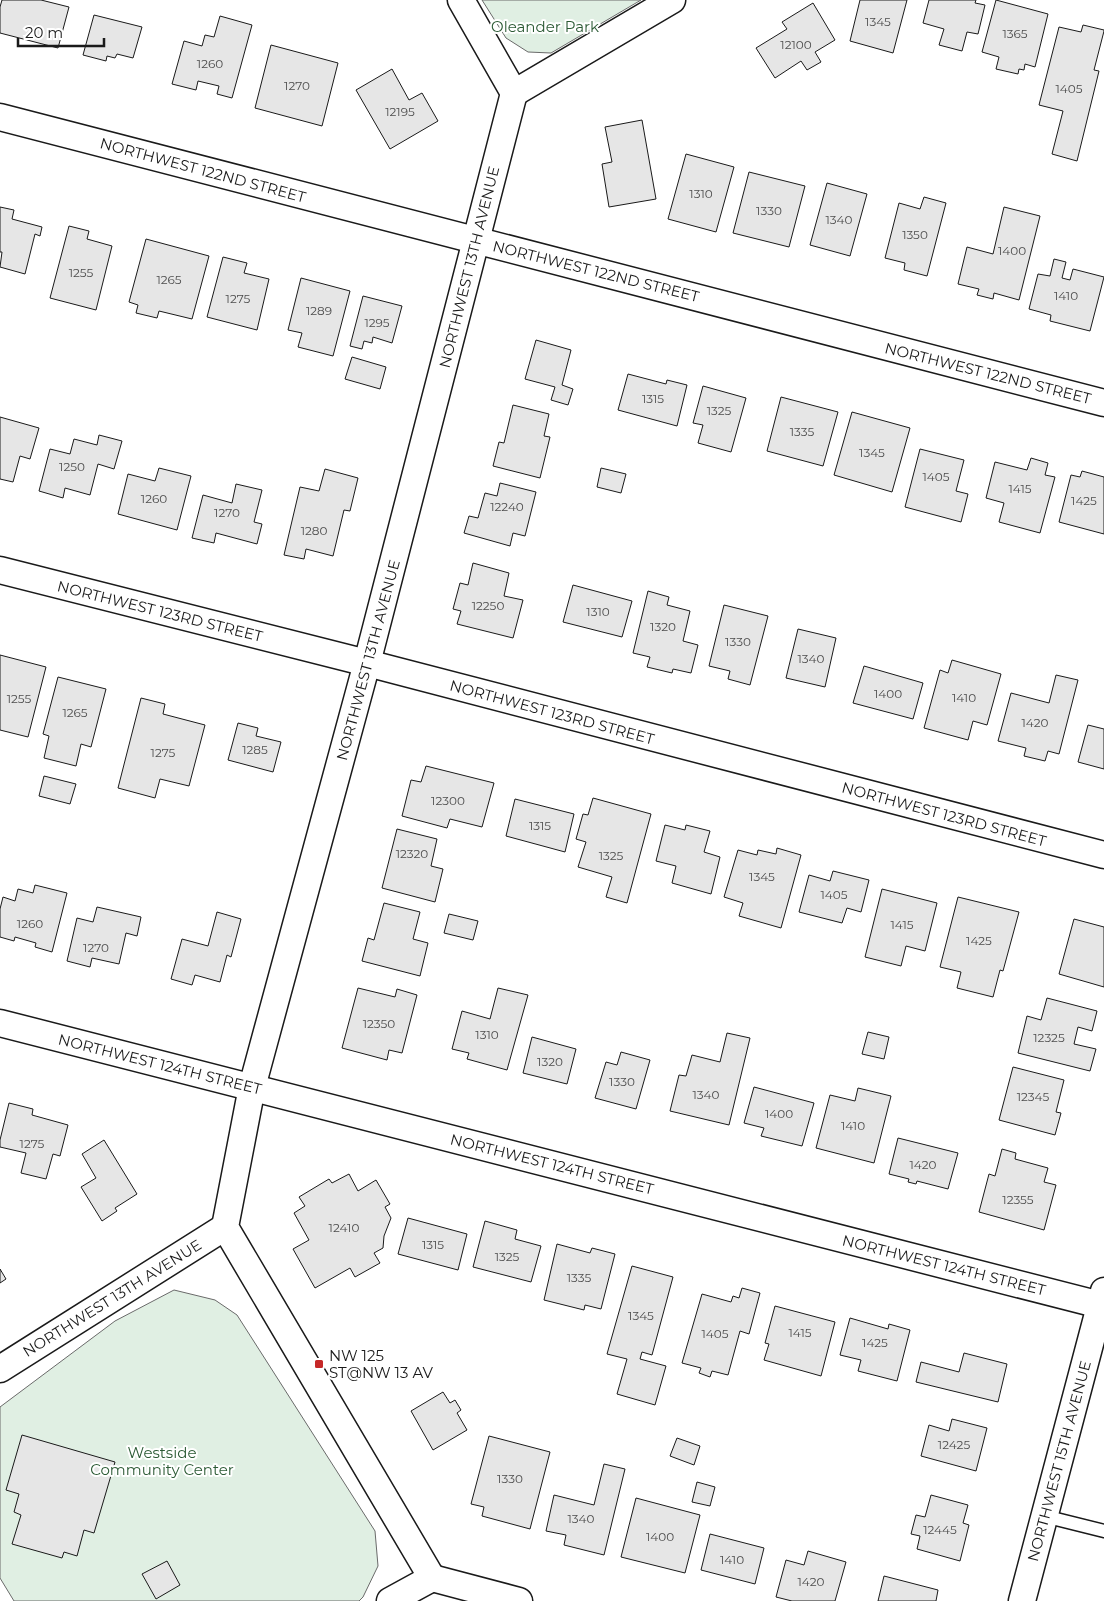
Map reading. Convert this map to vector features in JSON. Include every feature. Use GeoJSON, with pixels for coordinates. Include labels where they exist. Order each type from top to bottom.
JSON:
{"type":"FeatureCollection","features":[{"type":"Feature","properties":{"kind":"street"},"geometry":{"type":"LineString","coordinates":[[461,0],[514,93],[672,0]]}},
{"type":"Feature","properties":{"kind":"street","name":"NORTHWEST 13TH AVENUE"},"geometry":{"type":"LineString","coordinates":[[0,1369],[225,1227],[252,1088],[367,664],[514,93]]}},
{"type":"Feature","properties":{"kind":"street","name":"NORTHWEST 122ND STREET"},"geometry":{"type":"LineString","coordinates":[[0,117],[1104,403]]}},
{"type":"Feature","properties":{"kind":"street","name":"NORTHWEST 123RD STREET"},"geometry":{"type":"LineString","coordinates":[[0,570],[1104,855]]}},
{"type":"Feature","properties":{"kind":"street","name":"NORTHWEST 124TH STREET"},"geometry":{"type":"LineString","coordinates":[[0,1023],[252,1088],[1103,1300]]}},
{"type":"Feature","properties":{"kind":"street"},"geometry":{"type":"LineString","coordinates":[[225,1227],[432,1578]]}},
{"type":"Feature","properties":{"kind":"street","name":"NORTHWEST 15TH AVENUE"},"geometry":{"type":"LineString","coordinates":[[1022,1601],[1103,1300]]}},
{"type":"Feature","properties":{"kind":"street"},"geometry":{"type":"LineString","coordinates":[[390,1601],[432,1578],[519,1601]]}},
{"type":"Feature","properties":{"kind":"lane"},"geometry":{"type":"LineString","coordinates":[[1044,1516],[1104,1532]]}},
{"type":"Feature","properties":{"kind":"green space","name":"Oleander Park"},"geometry":{"type":"Polygon","coordinates":[[[482,0],[641,0],[551,53],[528,52],[506,38],[482,0]]]}},
{"type":"Feature","properties":{"kind":"green space","name":"Westside Community Center"},"geometry":{"type":"Polygon","coordinates":[[[174,1290],[215,1300],[237,1315],[375,1531],[378,1566],[363,1597],[359,1601],[14,1601],[0,1578],[0,1407],[115,1321],[174,1290]]]}},
{"type":"Feature","properties":{"kind":"building"},"geometry":{"type":"Polygon","coordinates":[[[2,0],[41,0],[69,7],[58,48],[0,33],[0,7],[2,0]]]}},
{"type":"Feature","properties":{"kind":"building"},"geometry":{"type":"Polygon","coordinates":[[[860,0],[907,0],[893,53],[850,41],[860,0]]]}},
{"type":"Feature","properties":{"kind":"building"},"geometry":{"type":"Polygon","coordinates":[[[929,0],[976,0],[975,3],[985,5],[978,34],[967,32],[962,51],[939,45],[944,29],[923,23],[929,0]]]}},
{"type":"Feature","properties":{"kind":"building"},"geometry":{"type":"Polygon","coordinates":[[[996,0],[1048,14],[1035,67],[1025,64],[1024,70],[1019,69],[1018,74],[996,69],[999,57],[982,52],[996,0]]]}},
{"type":"Feature","properties":{"kind":"building"},"geometry":{"type":"Polygon","coordinates":[[[813,3],[835,40],[815,52],[821,62],[807,70],[801,61],[775,78],[756,48],[787,29],[782,22],[813,3]]]}},
{"type":"Feature","properties":{"kind":"building"},"geometry":{"type":"Polygon","coordinates":[[[94,15],[142,27],[133,58],[117,54],[115,58],[107,56],[106,61],[83,55],[94,15]]]}},
{"type":"Feature","properties":{"kind":"building"},"geometry":{"type":"Polygon","coordinates":[[[220,16],[252,25],[232,98],[217,94],[219,86],[198,81],[196,90],[172,84],[184,41],[202,46],[205,35],[214,37],[220,16]]]}},
{"type":"Feature","properties":{"kind":"building"},"geometry":{"type":"Polygon","coordinates":[[[1083,25],[1104,31],[1094,70],[1099,71],[1077,161],[1052,154],[1063,111],[1039,105],[1059,27],[1081,32],[1083,25]]]}},
{"type":"Feature","properties":{"kind":"building"},"geometry":{"type":"Polygon","coordinates":[[[271,45],[338,63],[322,126],[255,108],[271,45]]]}},
{"type":"Feature","properties":{"kind":"building"},"geometry":{"type":"Polygon","coordinates":[[[392,69],[409,100],[422,93],[438,121],[390,149],[356,90],[392,69]]]}},
{"type":"Feature","properties":{"kind":"building"},"geometry":{"type":"Polygon","coordinates":[[[642,120],[656,199],[609,207],[602,164],[612,162],[605,127],[642,120]]]}},
{"type":"Feature","properties":{"kind":"building"},"geometry":{"type":"Polygon","coordinates":[[[686,154],[734,167],[716,232],[668,219],[686,154]]]}},
{"type":"Feature","properties":{"kind":"building"},"geometry":{"type":"Polygon","coordinates":[[[749,172],[805,186],[789,247],[733,233],[749,172]]]}},
{"type":"Feature","properties":{"kind":"building"},"geometry":{"type":"Polygon","coordinates":[[[827,183],[867,194],[850,256],[810,245],[827,183]]]}},
{"type":"Feature","properties":{"kind":"building"},"geometry":{"type":"Polygon","coordinates":[[[924,197],[946,203],[927,276],[904,270],[905,263],[885,258],[899,203],[920,209],[924,197]]]}},
{"type":"Feature","properties":{"kind":"building"},"geometry":{"type":"Polygon","coordinates":[[[0,207],[14,210],[12,219],[42,227],[40,236],[35,234],[25,274],[0,267],[2,252],[0,252],[0,207]]]}},
{"type":"Feature","properties":{"kind":"building"},"geometry":{"type":"Polygon","coordinates":[[[1004,207],[1040,216],[1019,300],[994,293],[993,299],[977,295],[979,289],[958,284],[967,247],[993,254],[1004,207]]]}},
{"type":"Feature","properties":{"kind":"building"},"geometry":{"type":"Polygon","coordinates":[[[69,226],[89,231],[87,239],[112,246],[96,310],[50,298],[69,226]]]}},
{"type":"Feature","properties":{"kind":"building"},"geometry":{"type":"Polygon","coordinates":[[[146,239],[209,256],[192,319],[159,311],[157,318],[136,313],[138,305],[129,302],[146,239]]]}},
{"type":"Feature","properties":{"kind":"building"},"geometry":{"type":"Polygon","coordinates":[[[223,257],[247,263],[244,273],[269,279],[257,330],[207,317],[223,257]]]}},
{"type":"Feature","properties":{"kind":"building"},"geometry":{"type":"Polygon","coordinates":[[[1054,259],[1066,262],[1062,278],[1070,280],[1073,269],[1104,277],[1090,331],[1050,321],[1051,315],[1029,309],[1038,274],[1050,276],[1054,259]]]}},
{"type":"Feature","properties":{"kind":"building"},"geometry":{"type":"Polygon","coordinates":[[[301,278],[350,291],[333,356],[298,347],[302,333],[288,330],[301,278]]]}},
{"type":"Feature","properties":{"kind":"building"},"geometry":{"type":"Polygon","coordinates":[[[363,296],[402,306],[392,343],[373,337],[372,343],[364,341],[362,349],[350,346],[363,296]]]}},
{"type":"Feature","properties":{"kind":"building"},"geometry":{"type":"Polygon","coordinates":[[[536,340],[571,350],[562,385],[573,389],[568,405],[551,400],[555,387],[525,379],[536,340]]]}},
{"type":"Feature","properties":{"kind":"building"},"geometry":{"type":"Polygon","coordinates":[[[352,357],[386,367],[380,389],[345,379],[352,357]]]}},
{"type":"Feature","properties":{"kind":"building"},"geometry":{"type":"Polygon","coordinates":[[[628,374],[666,384],[667,380],[687,385],[677,426],[618,410],[628,374]]]}},
{"type":"Feature","properties":{"kind":"building"},"geometry":{"type":"Polygon","coordinates":[[[703,386],[746,398],[731,452],[698,443],[703,425],[693,423],[703,386]]]}},
{"type":"Feature","properties":{"kind":"building"},"geometry":{"type":"Polygon","coordinates":[[[781,397],[838,412],[823,466],[767,451],[781,397]]]}},
{"type":"Feature","properties":{"kind":"building"},"geometry":{"type":"Polygon","coordinates":[[[513,405],[549,414],[544,436],[550,437],[540,478],[493,466],[499,442],[504,443],[513,405]]]}},
{"type":"Feature","properties":{"kind":"building"},"geometry":{"type":"Polygon","coordinates":[[[852,412],[910,428],[892,492],[834,475],[852,412]]]}},
{"type":"Feature","properties":{"kind":"building"},"geometry":{"type":"Polygon","coordinates":[[[0,417],[39,428],[30,459],[20,456],[13,482],[0,479],[0,417]]]}},
{"type":"Feature","properties":{"kind":"building"},"geometry":{"type":"Polygon","coordinates":[[[99,435],[122,441],[114,469],[98,464],[90,495],[65,488],[63,498],[39,491],[50,449],[70,454],[74,439],[97,445],[99,435]]]}},
{"type":"Feature","properties":{"kind":"building"},"geometry":{"type":"Polygon","coordinates":[[[920,449],[964,460],[956,491],[968,494],[961,522],[905,507],[920,449]]]}},
{"type":"Feature","properties":{"kind":"building"},"geometry":{"type":"Polygon","coordinates":[[[1031,458],[1048,463],[1045,475],[1055,477],[1040,533],[999,522],[1004,503],[986,498],[995,462],[1027,470],[1031,458]]]}},
{"type":"Feature","properties":{"kind":"building"},"geometry":{"type":"Polygon","coordinates":[[[159,468],[191,476],[177,530],[118,514],[128,474],[155,481],[159,468]]]}},
{"type":"Feature","properties":{"kind":"building"},"geometry":{"type":"Polygon","coordinates":[[[601,468],[626,474],[621,493],[597,487],[601,468]]]}},
{"type":"Feature","properties":{"kind":"building"},"geometry":{"type":"Polygon","coordinates":[[[325,469],[358,478],[350,511],[344,510],[333,556],[306,549],[304,559],[284,555],[300,487],[319,491],[325,469]]]}},
{"type":"Feature","properties":{"kind":"building"},"geometry":{"type":"Polygon","coordinates":[[[1082,471],[1104,477],[1104,534],[1059,522],[1071,475],[1080,477],[1082,471]]]}},
{"type":"Feature","properties":{"kind":"building"},"geometry":{"type":"Polygon","coordinates":[[[500,483],[536,492],[525,536],[513,533],[510,546],[464,533],[469,516],[478,518],[485,493],[497,496],[500,483]]]}},
{"type":"Feature","properties":{"kind":"building"},"geometry":{"type":"Polygon","coordinates":[[[236,484],[262,490],[254,522],[262,524],[257,544],[216,533],[214,543],[192,538],[203,495],[232,503],[236,484]]]}},
{"type":"Feature","properties":{"kind":"building"},"geometry":{"type":"Polygon","coordinates":[[[473,563],[509,573],[504,596],[523,600],[513,638],[457,624],[461,611],[453,609],[460,583],[468,585],[473,563]]]}},
{"type":"Feature","properties":{"kind":"building"},"geometry":{"type":"Polygon","coordinates":[[[573,585],[632,601],[622,637],[563,622],[573,585]]]}},
{"type":"Feature","properties":{"kind":"building"},"geometry":{"type":"Polygon","coordinates":[[[648,591],[669,597],[667,605],[690,611],[683,641],[698,645],[691,673],[673,669],[672,673],[647,667],[650,657],[633,653],[648,591]]]}},
{"type":"Feature","properties":{"kind":"building"},"geometry":{"type":"Polygon","coordinates":[[[724,605],[768,616],[750,685],[728,679],[730,671],[709,666],[724,605]]]}},
{"type":"Feature","properties":{"kind":"building"},"geometry":{"type":"Polygon","coordinates":[[[798,629],[836,638],[825,687],[786,678],[798,629]]]}},
{"type":"Feature","properties":{"kind":"building"},"geometry":{"type":"Polygon","coordinates":[[[0,655],[46,667],[28,737],[0,730],[0,655]]]}},
{"type":"Feature","properties":{"kind":"building"},"geometry":{"type":"Polygon","coordinates":[[[952,660],[1001,674],[987,725],[973,721],[968,740],[924,728],[940,670],[948,673],[952,660]]]}},
{"type":"Feature","properties":{"kind":"building"},"geometry":{"type":"Polygon","coordinates":[[[864,666],[923,683],[913,719],[853,703],[864,666]]]}},
{"type":"Feature","properties":{"kind":"building"},"geometry":{"type":"Polygon","coordinates":[[[1056,675],[1078,680],[1059,754],[1048,751],[1045,761],[1024,756],[1026,748],[998,741],[1011,693],[1049,703],[1056,675]]]}},
{"type":"Feature","properties":{"kind":"building"},"geometry":{"type":"Polygon","coordinates":[[[58,677],[106,689],[91,747],[81,744],[76,766],[44,758],[49,736],[43,734],[58,677]]]}},
{"type":"Feature","properties":{"kind":"building"},"geometry":{"type":"Polygon","coordinates":[[[141,698],[165,704],[163,714],[205,725],[189,786],[160,779],[155,798],[118,788],[141,698]]]}},
{"type":"Feature","properties":{"kind":"building"},"geometry":{"type":"Polygon","coordinates":[[[238,723],[258,728],[256,736],[281,742],[273,772],[228,760],[238,723]]]}},
{"type":"Feature","properties":{"kind":"building"},"geometry":{"type":"Polygon","coordinates":[[[1088,725],[1104,729],[1104,769],[1078,762],[1088,725]]]}},
{"type":"Feature","properties":{"kind":"building"},"geometry":{"type":"Polygon","coordinates":[[[426,766],[494,783],[482,827],[450,819],[447,828],[402,816],[411,780],[421,782],[426,766]]]}},
{"type":"Feature","properties":{"kind":"building"},"geometry":{"type":"Polygon","coordinates":[[[44,776],[76,784],[70,804],[39,796],[44,776]]]}},
{"type":"Feature","properties":{"kind":"building"},"geometry":{"type":"Polygon","coordinates":[[[593,798],[651,814],[627,903],[606,897],[612,877],[578,867],[586,842],[576,839],[583,814],[588,815],[593,798]]]}},
{"type":"Feature","properties":{"kind":"building"},"geometry":{"type":"Polygon","coordinates":[[[515,799],[574,814],[565,852],[506,836],[515,799]]]}},
{"type":"Feature","properties":{"kind":"building"},"geometry":{"type":"Polygon","coordinates":[[[665,825],[685,830],[686,825],[710,831],[704,852],[720,857],[711,894],[672,883],[676,866],[656,861],[665,825]]]}},
{"type":"Feature","properties":{"kind":"building"},"geometry":{"type":"Polygon","coordinates":[[[397,829],[437,839],[431,866],[443,869],[435,902],[382,888],[397,829]]]}},
{"type":"Feature","properties":{"kind":"building"},"geometry":{"type":"Polygon","coordinates":[[[777,848],[801,855],[781,928],[739,916],[743,903],[724,897],[738,850],[757,855],[758,850],[776,854],[777,848]]]}},
{"type":"Feature","properties":{"kind":"building"},"geometry":{"type":"Polygon","coordinates":[[[833,871],[869,880],[861,912],[847,908],[842,923],[799,912],[809,875],[830,881],[833,871]]]}},
{"type":"Feature","properties":{"kind":"building"},"geometry":{"type":"Polygon","coordinates":[[[35,885],[67,893],[52,952],[35,947],[36,943],[15,937],[14,941],[0,937],[0,909],[3,897],[15,901],[18,889],[33,893],[35,885]]]}},
{"type":"Feature","properties":{"kind":"building"},"geometry":{"type":"Polygon","coordinates":[[[882,889],[937,903],[925,951],[906,946],[901,966],[865,957],[882,889]]]}},
{"type":"Feature","properties":{"kind":"building"},"geometry":{"type":"Polygon","coordinates":[[[958,897],[1019,912],[1003,971],[1000,970],[993,997],[957,988],[961,972],[940,967],[958,897]]]}},
{"type":"Feature","properties":{"kind":"building"},"geometry":{"type":"Polygon","coordinates":[[[384,903],[420,912],[413,939],[428,943],[420,976],[362,961],[368,938],[374,940],[384,903]]]}},
{"type":"Feature","properties":{"kind":"building"},"geometry":{"type":"Polygon","coordinates":[[[97,907],[141,917],[137,936],[126,933],[119,964],[92,958],[90,967],[67,961],[77,918],[93,922],[97,907]]]}},
{"type":"Feature","properties":{"kind":"building"},"geometry":{"type":"Polygon","coordinates":[[[217,912],[241,919],[231,957],[227,955],[220,982],[195,975],[192,985],[171,979],[182,939],[208,946],[217,912]]]}},
{"type":"Feature","properties":{"kind":"building"},"geometry":{"type":"Polygon","coordinates":[[[449,914],[478,921],[473,940],[444,933],[449,914]]]}},
{"type":"Feature","properties":{"kind":"building"},"geometry":{"type":"Polygon","coordinates":[[[1074,919],[1104,927],[1104,987],[1059,974],[1074,919]]]}},
{"type":"Feature","properties":{"kind":"building"},"geometry":{"type":"Polygon","coordinates":[[[358,988],[395,997],[397,989],[417,995],[402,1053],[389,1050],[387,1060],[342,1048],[358,988]]]}},
{"type":"Feature","properties":{"kind":"building"},"geometry":{"type":"Polygon","coordinates":[[[498,988],[528,995],[507,1070],[467,1059],[469,1053],[452,1049],[462,1011],[490,1019],[498,988]]]}},
{"type":"Feature","properties":{"kind":"building"},"geometry":{"type":"Polygon","coordinates":[[[1047,998],[1097,1011],[1092,1031],[1078,1027],[1074,1044],[1096,1049],[1090,1071],[1018,1053],[1027,1016],[1041,1020],[1047,998]]]}},
{"type":"Feature","properties":{"kind":"building"},"geometry":{"type":"Polygon","coordinates":[[[868,1032],[889,1037],[884,1059],[862,1054],[868,1032]]]}},
{"type":"Feature","properties":{"kind":"building"},"geometry":{"type":"Polygon","coordinates":[[[727,1033],[750,1038],[729,1125],[670,1111],[679,1075],[686,1076],[692,1055],[720,1062],[727,1033]]]}},
{"type":"Feature","properties":{"kind":"building"},"geometry":{"type":"Polygon","coordinates":[[[532,1037],[576,1049],[567,1084],[523,1073],[532,1037]]]}},
{"type":"Feature","properties":{"kind":"building"},"geometry":{"type":"Polygon","coordinates":[[[621,1052],[650,1060],[636,1109],[595,1098],[606,1062],[617,1065],[621,1052]]]}},
{"type":"Feature","properties":{"kind":"building"},"geometry":{"type":"Polygon","coordinates":[[[1013,1067],[1064,1080],[1056,1112],[1061,1113],[1055,1135],[999,1120],[1013,1067]]]}},
{"type":"Feature","properties":{"kind":"building"},"geometry":{"type":"Polygon","coordinates":[[[754,1087],[814,1103],[802,1146],[761,1136],[764,1128],[744,1123],[754,1087]]]}},
{"type":"Feature","properties":{"kind":"building"},"geometry":{"type":"Polygon","coordinates":[[[858,1088],[891,1096],[874,1163],[816,1148],[830,1095],[855,1101],[858,1088]]]}},
{"type":"Feature","properties":{"kind":"building"},"geometry":{"type":"Polygon","coordinates":[[[9,1103],[33,1109],[32,1115],[68,1125],[60,1156],[53,1154],[46,1179],[21,1173],[26,1153],[0,1147],[9,1103]]]}},
{"type":"Feature","properties":{"kind":"building"},"geometry":{"type":"Polygon","coordinates":[[[898,1138],[958,1153],[948,1189],[917,1181],[916,1184],[908,1182],[909,1179],[889,1174],[898,1138]]]}},
{"type":"Feature","properties":{"kind":"building"},"geometry":{"type":"Polygon","coordinates":[[[104,1140],[137,1194],[115,1208],[117,1211],[102,1221],[81,1187],[96,1178],[82,1154],[104,1140]]]}},
{"type":"Feature","properties":{"kind":"building"},"geometry":{"type":"Polygon","coordinates":[[[1002,1149],[1016,1153],[1015,1159],[1048,1168],[1044,1182],[1056,1185],[1044,1230],[979,1212],[989,1174],[995,1176],[1002,1149]]]}},
{"type":"Feature","properties":{"kind":"building"},"geometry":{"type":"Polygon","coordinates":[[[349,1174],[358,1191],[376,1180],[390,1204],[385,1207],[391,1218],[384,1236],[383,1248],[374,1253],[380,1263],[355,1277],[350,1268],[315,1288],[293,1249],[309,1240],[294,1213],[305,1206],[299,1197],[329,1179],[332,1183],[349,1174]]]}},
{"type":"Feature","properties":{"kind":"building"},"geometry":{"type":"Polygon","coordinates":[[[408,1218],[467,1234],[458,1270],[398,1254],[408,1218]]]}},
{"type":"Feature","properties":{"kind":"building"},"geometry":{"type":"Polygon","coordinates":[[[485,1221],[517,1230],[515,1239],[541,1246],[531,1282],[473,1267],[485,1221]]]}},
{"type":"Feature","properties":{"kind":"building"},"geometry":{"type":"Polygon","coordinates":[[[557,1244],[590,1253],[592,1248],[615,1254],[601,1309],[585,1305],[584,1310],[544,1300],[557,1244]]]}},
{"type":"Feature","properties":{"kind":"building"},"geometry":{"type":"Polygon","coordinates":[[[632,1266],[673,1277],[652,1355],[642,1352],[640,1359],[666,1366],[655,1405],[617,1394],[627,1359],[607,1354],[632,1266]]]}},
{"type":"Feature","properties":{"kind":"building"},"geometry":{"type":"Polygon","coordinates":[[[0,1269],[6,1279],[0,1283],[0,1269]]]}},
{"type":"Feature","properties":{"kind":"building"},"geometry":{"type":"Polygon","coordinates":[[[742,1288],[760,1293],[749,1334],[740,1331],[728,1375],[712,1371],[710,1377],[699,1373],[701,1368],[682,1363],[702,1294],[731,1302],[733,1296],[739,1298],[742,1288]]]}},
{"type":"Feature","properties":{"kind":"building"},"geometry":{"type":"Polygon","coordinates":[[[775,1306],[835,1322],[821,1376],[764,1360],[769,1344],[765,1343],[775,1306]]]}},
{"type":"Feature","properties":{"kind":"building"},"geometry":{"type":"Polygon","coordinates":[[[850,1318],[888,1329],[889,1324],[910,1330],[897,1381],[858,1371],[861,1360],[840,1355],[850,1318]]]}},
{"type":"Feature","properties":{"kind":"building"},"geometry":{"type":"Polygon","coordinates":[[[964,1353],[1007,1364],[998,1402],[916,1382],[921,1362],[959,1372],[964,1353]]]}},
{"type":"Feature","properties":{"kind":"building"},"geometry":{"type":"Polygon","coordinates":[[[443,1392],[450,1403],[455,1400],[461,1410],[457,1413],[467,1430],[433,1450],[411,1411],[443,1392]]]}},
{"type":"Feature","properties":{"kind":"building"},"geometry":{"type":"Polygon","coordinates":[[[952,1419],[987,1428],[976,1471],[921,1456],[929,1425],[949,1431],[952,1419]]]}},
{"type":"Feature","properties":{"kind":"building"},"geometry":{"type":"Polygon","coordinates":[[[22,1435],[115,1462],[94,1533],[84,1530],[77,1556],[64,1552],[62,1558],[12,1544],[21,1515],[14,1512],[19,1494],[6,1490],[22,1435]]]}},
{"type":"Feature","properties":{"kind":"building"},"geometry":{"type":"Polygon","coordinates":[[[489,1436],[550,1452],[530,1529],[482,1516],[484,1507],[471,1504],[489,1436]]]}},
{"type":"Feature","properties":{"kind":"building"},"geometry":{"type":"Polygon","coordinates":[[[677,1438],[700,1446],[694,1465],[670,1456],[677,1438]]]}},
{"type":"Feature","properties":{"kind":"building"},"geometry":{"type":"Polygon","coordinates":[[[604,1464],[625,1469],[604,1555],[564,1545],[566,1535],[546,1531],[554,1495],[594,1505],[604,1464]]]}},
{"type":"Feature","properties":{"kind":"building"},"geometry":{"type":"Polygon","coordinates":[[[697,1482],[715,1487],[710,1506],[692,1502],[697,1482]]]}},
{"type":"Feature","properties":{"kind":"building"},"geometry":{"type":"Polygon","coordinates":[[[931,1495],[968,1505],[963,1523],[969,1525],[960,1561],[917,1549],[920,1536],[911,1534],[916,1515],[925,1517],[931,1495]]]}},
{"type":"Feature","properties":{"kind":"building"},"geometry":{"type":"Polygon","coordinates":[[[636,1498],[700,1515],[685,1573],[621,1557],[636,1498]]]}},
{"type":"Feature","properties":{"kind":"building"},"geometry":{"type":"Polygon","coordinates":[[[710,1534],[764,1548],[755,1584],[701,1570],[710,1534]]]}},
{"type":"Feature","properties":{"kind":"building"},"geometry":{"type":"Polygon","coordinates":[[[808,1551],[846,1562],[835,1601],[792,1601],[776,1597],[786,1560],[804,1565],[808,1551]]]}},
{"type":"Feature","properties":{"kind":"building"},"geometry":{"type":"Polygon","coordinates":[[[167,1561],[180,1585],[156,1599],[142,1574],[167,1561]]]}},
{"type":"Feature","properties":{"kind":"building"},"geometry":{"type":"Polygon","coordinates":[[[884,1576],[938,1590],[936,1601],[878,1601],[884,1576]]]}},
{"type":"Feature","properties":{"kind":"place","name":"NW 125 ST@NW 13 AV"},"geometry":{"type":"Point","coordinates":[319,1364]}}]}
